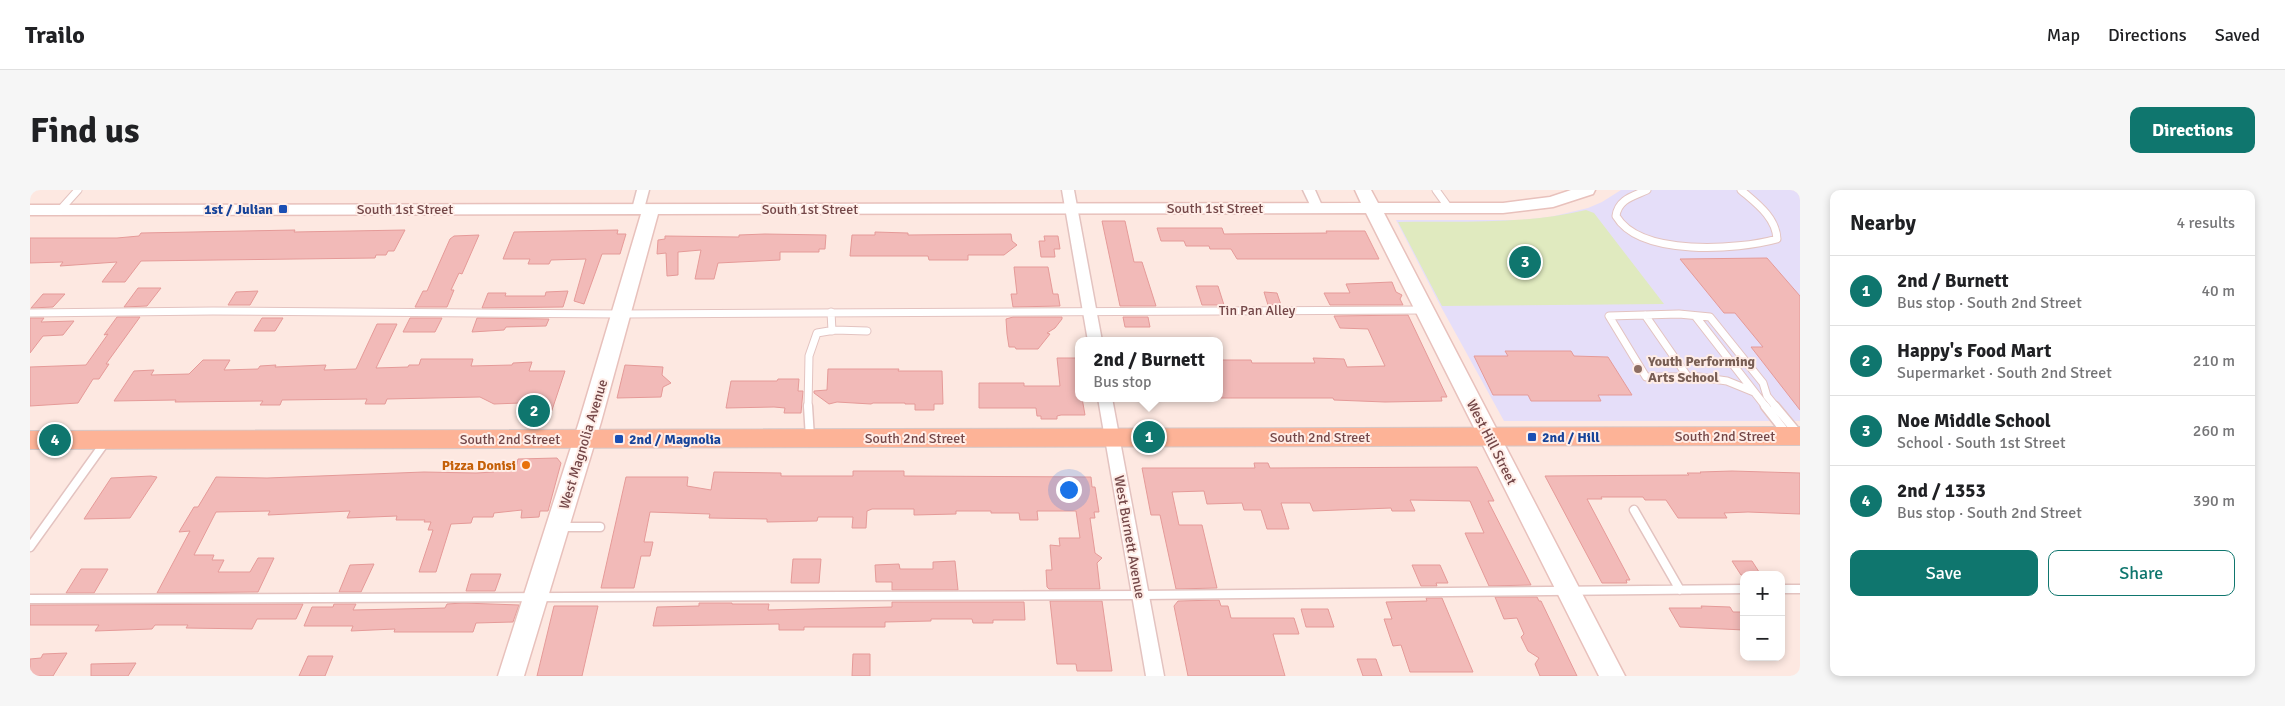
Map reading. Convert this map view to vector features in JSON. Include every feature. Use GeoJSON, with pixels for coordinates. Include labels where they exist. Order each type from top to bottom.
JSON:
{"type":"FeatureCollection","features":[{"type":"Feature","properties":{"kind":"main road","name":"South 2nd Street"},"geometry":{"type":"LineString","coordinates":[[30,440],[1796,436]]}},
{"type":"Feature","properties":{"kind":"street"},"geometry":{"type":"LineString","coordinates":[[643,190],[644,210]]}},
{"type":"Feature","properties":{"kind":"street"},"geometry":{"type":"LineString","coordinates":[[1068,190],[1094,337]]}},
{"type":"Feature","properties":{"kind":"street"},"geometry":{"type":"LineString","coordinates":[[1309,190],[1317,208]]}},
{"type":"Feature","properties":{"kind":"street","name":"West Hill Street"},"geometry":{"type":"LineString","coordinates":[[1362,190],[1612,676]]}},
{"type":"Feature","properties":{"kind":"street","name":"South 1st Street"},"geometry":{"type":"LineString","coordinates":[[30,210],[1503,208],[1536,205],[1565,199],[1587,190]]}},
{"type":"Feature","properties":{"kind":"street","name":"West Magnolia Avenue"},"geometry":{"type":"LineString","coordinates":[[512,676],[622,314],[644,210]]}},
{"type":"Feature","properties":{"kind":"street","name":"West Burnett Avenue"},"geometry":{"type":"LineString","coordinates":[[1107,402],[1155,676]]}},
{"type":"Feature","properties":{"kind":"lane"},"geometry":{"type":"LineString","coordinates":[[60,210],[78,190]]}},
{"type":"Feature","properties":{"kind":"lane"},"geometry":{"type":"LineString","coordinates":[[1436,190],[1449,208]]}},
{"type":"Feature","properties":{"kind":"lane"},"geometry":{"type":"LineString","coordinates":[[1647,190],[1620,204],[1616,214],[1622,224],[1642,237],[1657,242],[1684,246],[1748,246],[1777,239],[1778,233],[1770,220],[1741,190]]}},
{"type":"Feature","properties":{"kind":"lane","name":"Tin Pan Alley"},"geometry":{"type":"LineString","coordinates":[[30,313],[213,311],[622,314],[1090,310],[1425,310]]}},
{"type":"Feature","properties":{"kind":"lane"},"geometry":{"type":"LineString","coordinates":[[831,312],[832,331]]}},
{"type":"Feature","properties":{"kind":"lane"},"geometry":{"type":"LineString","coordinates":[[1754,392],[1727,381],[1699,377],[1646,377],[1609,316],[1679,314],[1710,317],[1763,383],[1767,396],[1796,436]]}},
{"type":"Feature","properties":{"kind":"lane"},"geometry":{"type":"LineString","coordinates":[[1645,315],[1688,377]]}},
{"type":"Feature","properties":{"kind":"lane"},"geometry":{"type":"LineString","coordinates":[[1696,317],[1754,392],[1796,436]]}},
{"type":"Feature","properties":{"kind":"lane"},"geometry":{"type":"LineString","coordinates":[[810,438],[809,370],[811,342],[816,333],[867,331]]}},
{"type":"Feature","properties":{"kind":"lane"},"geometry":{"type":"LineString","coordinates":[[30,547],[107,439]]}},
{"type":"Feature","properties":{"kind":"lane"},"geometry":{"type":"LineString","coordinates":[[1634,510],[1680,590]]}},
{"type":"Feature","properties":{"kind":"lane"},"geometry":{"type":"LineString","coordinates":[[558,527],[600,527]]}},
{"type":"Feature","properties":{"kind":"lane"},"geometry":{"type":"LineString","coordinates":[[30,599],[535,599],[1740,589]]}},
{"type":"Feature","properties":{"kind":"lane"},"geometry":{"type":"LineString","coordinates":[[1785,589],[1800,589]]}},
{"type":"Feature","properties":{"kind":"shaded area"},"geometry":{"type":"Polygon","coordinates":[[[1621,190],[1800,190],[1800,421],[1504,421],[1396,220],[1522,220],[1550,217],[1588,208],[1621,190]]]}},
{"type":"Feature","properties":{"kind":"green space"},"geometry":{"type":"Polygon","coordinates":[[[1586,210],[1594,213],[1664,304],[1442,306],[1398,222],[1516,220],[1563,215],[1586,210]]]}},
{"type":"Feature","properties":{"kind":"building"},"geometry":{"type":"Polygon","coordinates":[[[1102,221],[1125,221],[1134,262],[1142,262],[1156,306],[1120,306],[1102,221]]]}},
{"type":"Feature","properties":{"kind":"building"},"geometry":{"type":"Polygon","coordinates":[[[1157,228],[1222,228],[1224,234],[1365,231],[1379,259],[1237,259],[1231,249],[1210,249],[1209,246],[1186,246],[1184,241],[1161,241],[1157,228]]]}},
{"type":"Feature","properties":{"kind":"building"},"geometry":{"type":"Polygon","coordinates":[[[295,230],[294,232],[405,230],[394,251],[388,251],[386,255],[376,255],[375,258],[141,261],[125,282],[102,282],[117,262],[60,266],[63,262],[30,263],[30,238],[117,238],[139,236],[141,233],[295,230]]]}},
{"type":"Feature","properties":{"kind":"building"},"geometry":{"type":"Polygon","coordinates":[[[618,230],[617,234],[626,234],[620,254],[602,254],[584,304],[574,301],[586,259],[551,260],[549,264],[528,264],[530,259],[503,259],[514,232],[618,230]]]}},
{"type":"Feature","properties":{"kind":"building"},"geometry":{"type":"Polygon","coordinates":[[[875,232],[908,233],[908,235],[1011,234],[1012,241],[1017,245],[1004,255],[968,255],[968,260],[929,260],[928,256],[850,256],[852,235],[875,235],[875,232]]]}},
{"type":"Feature","properties":{"kind":"building"},"geometry":{"type":"Polygon","coordinates":[[[479,235],[462,274],[459,273],[451,290],[454,290],[447,307],[415,307],[423,291],[427,291],[450,239],[454,236],[479,235]]]}},
{"type":"Feature","properties":{"kind":"building"},"geometry":{"type":"Polygon","coordinates":[[[739,235],[826,235],[825,249],[819,249],[819,252],[780,252],[780,260],[718,263],[714,279],[695,279],[701,250],[678,252],[678,275],[667,276],[666,253],[657,254],[658,240],[665,239],[665,236],[739,237],[739,235]]]}},
{"type":"Feature","properties":{"kind":"building"},"geometry":{"type":"Polygon","coordinates":[[[1044,236],[1058,236],[1060,249],[1054,249],[1055,257],[1041,257],[1039,241],[1045,241],[1044,236]]]}},
{"type":"Feature","properties":{"kind":"building","name":"Youth Performing Arts School"},"geometry":{"type":"Polygon","coordinates":[[[1767,258],[1800,296],[1800,410],[1751,347],[1763,347],[1735,313],[1724,313],[1680,259],[1767,258]]]}},
{"type":"Feature","properties":{"kind":"building"},"geometry":{"type":"Polygon","coordinates":[[[1014,267],[1048,267],[1053,294],[1058,294],[1060,306],[1013,307],[1011,294],[1017,294],[1014,267]]]}},
{"type":"Feature","properties":{"kind":"building"},"geometry":{"type":"Polygon","coordinates":[[[1392,282],[1396,292],[1402,295],[1400,299],[1403,305],[1330,305],[1324,293],[1350,293],[1346,284],[1392,282]]]}},
{"type":"Feature","properties":{"kind":"building"},"geometry":{"type":"Polygon","coordinates":[[[1196,286],[1218,286],[1224,305],[1202,305],[1196,286]]]}},
{"type":"Feature","properties":{"kind":"building"},"geometry":{"type":"Polygon","coordinates":[[[138,288],[161,288],[147,306],[124,307],[138,288]]]}},
{"type":"Feature","properties":{"kind":"building"},"geometry":{"type":"Polygon","coordinates":[[[258,291],[250,305],[228,305],[236,292],[258,291]]]}},
{"type":"Feature","properties":{"kind":"building"},"geometry":{"type":"Polygon","coordinates":[[[568,291],[563,307],[482,308],[488,293],[506,293],[505,296],[545,296],[546,292],[568,291]]]}},
{"type":"Feature","properties":{"kind":"building"},"geometry":{"type":"Polygon","coordinates":[[[1264,292],[1277,293],[1281,305],[1268,305],[1264,292]]]}},
{"type":"Feature","properties":{"kind":"building"},"geometry":{"type":"Polygon","coordinates":[[[43,294],[65,294],[53,307],[31,308],[43,294]]]}},
{"type":"Feature","properties":{"kind":"building"},"geometry":{"type":"Polygon","coordinates":[[[1408,315],[1447,397],[1441,397],[1442,401],[1385,402],[1334,400],[1333,398],[1223,398],[1223,360],[1251,360],[1252,363],[1315,363],[1313,358],[1344,359],[1347,367],[1385,366],[1368,329],[1340,328],[1334,316],[1408,315]]]}},
{"type":"Feature","properties":{"kind":"building"},"geometry":{"type":"Polygon","coordinates":[[[117,317],[140,317],[106,364],[109,364],[99,379],[93,379],[78,403],[30,406],[30,367],[86,365],[108,334],[104,335],[117,317]]]}},
{"type":"Feature","properties":{"kind":"building"},"geometry":{"type":"Polygon","coordinates":[[[1013,317],[1062,317],[1062,319],[1055,328],[1047,333],[1050,334],[1038,349],[1016,349],[1015,347],[1009,347],[1007,334],[1006,319],[1013,317]]]}},
{"type":"Feature","properties":{"kind":"building"},"geometry":{"type":"Polygon","coordinates":[[[1123,317],[1148,317],[1150,327],[1125,327],[1123,317]]]}},
{"type":"Feature","properties":{"kind":"building"},"geometry":{"type":"Polygon","coordinates":[[[30,318],[44,318],[41,322],[74,321],[63,335],[43,336],[30,353],[30,318]]]}},
{"type":"Feature","properties":{"kind":"building"},"geometry":{"type":"Polygon","coordinates":[[[262,318],[283,318],[275,331],[254,331],[262,318]]]}},
{"type":"Feature","properties":{"kind":"building"},"geometry":{"type":"Polygon","coordinates":[[[410,318],[442,318],[435,332],[403,332],[410,318]]]}},
{"type":"Feature","properties":{"kind":"building"},"geometry":{"type":"Polygon","coordinates":[[[477,318],[549,319],[546,326],[506,327],[504,330],[472,332],[477,318]]]}},
{"type":"Feature","properties":{"kind":"building"},"geometry":{"type":"Polygon","coordinates":[[[377,324],[397,324],[376,368],[419,365],[421,359],[473,359],[471,366],[512,365],[513,363],[532,362],[529,371],[565,371],[551,413],[517,413],[521,403],[494,404],[480,397],[387,399],[385,404],[365,404],[367,399],[282,400],[280,405],[260,405],[263,401],[114,401],[134,371],[154,370],[151,375],[189,374],[203,360],[230,360],[224,370],[258,369],[260,366],[276,365],[275,367],[326,365],[324,370],[356,369],[377,324]]]}},
{"type":"Feature","properties":{"kind":"building"},"geometry":{"type":"Polygon","coordinates":[[[1505,351],[1571,351],[1574,356],[1608,357],[1632,395],[1598,395],[1601,401],[1531,401],[1528,395],[1493,395],[1474,356],[1508,356],[1505,351]]]}},
{"type":"Feature","properties":{"kind":"building"},"geometry":{"type":"Polygon","coordinates":[[[1057,358],[1075,358],[1075,402],[1083,402],[1085,415],[1061,415],[1057,416],[1057,419],[1041,419],[1041,416],[1037,416],[1036,408],[979,408],[979,383],[1024,383],[1024,386],[1060,386],[1057,358]]]}},
{"type":"Feature","properties":{"kind":"building"},"geometry":{"type":"Polygon","coordinates":[[[625,365],[663,367],[662,375],[671,383],[663,387],[661,397],[617,398],[625,365]]]}},
{"type":"Feature","properties":{"kind":"building"},"geometry":{"type":"Polygon","coordinates":[[[828,369],[942,371],[943,404],[934,404],[934,410],[915,410],[915,404],[905,403],[837,402],[829,404],[814,393],[814,391],[827,390],[828,369]]]}},
{"type":"Feature","properties":{"kind":"building"},"geometry":{"type":"Polygon","coordinates":[[[778,379],[799,379],[798,391],[803,391],[801,413],[784,413],[785,408],[774,407],[726,408],[731,381],[777,381],[778,379]]]}},
{"type":"Feature","properties":{"kind":"building"},"geometry":{"type":"Polygon","coordinates":[[[557,458],[561,463],[548,511],[540,511],[539,517],[521,518],[522,510],[494,513],[493,517],[473,517],[471,523],[451,524],[436,572],[419,572],[433,530],[428,530],[431,522],[424,522],[425,520],[396,520],[397,516],[347,518],[350,511],[268,515],[270,511],[216,512],[194,555],[214,555],[212,560],[224,560],[218,572],[250,572],[258,558],[274,558],[258,592],[157,593],[190,531],[179,532],[194,507],[198,507],[216,477],[267,478],[424,472],[494,472],[496,468],[516,468],[518,459],[557,458]]]}},
{"type":"Feature","properties":{"kind":"building"},"geometry":{"type":"Polygon","coordinates":[[[1254,463],[1268,463],[1270,468],[1477,467],[1494,501],[1488,501],[1531,585],[1489,586],[1465,533],[1484,533],[1470,501],[1410,500],[1415,511],[1392,511],[1391,508],[1313,511],[1310,503],[1281,503],[1289,529],[1267,529],[1261,510],[1244,510],[1242,503],[1207,504],[1204,491],[1172,492],[1179,525],[1202,525],[1217,588],[1176,589],[1160,515],[1151,515],[1142,468],[1255,468],[1254,463]]]}},
{"type":"Feature","properties":{"kind":"building"},"geometry":{"type":"Polygon","coordinates":[[[853,471],[904,471],[904,476],[1091,477],[1092,487],[1095,487],[1099,512],[1094,512],[1095,518],[1090,518],[1095,553],[1102,558],[1097,563],[1100,589],[1049,589],[1047,587],[1046,570],[1052,570],[1050,545],[1060,546],[1059,538],[1080,538],[1076,511],[1037,511],[1038,520],[1020,520],[1019,513],[956,511],[956,514],[914,515],[914,509],[872,509],[867,511],[866,528],[852,528],[853,517],[818,517],[817,521],[767,522],[767,519],[709,518],[710,514],[650,512],[644,542],[653,542],[650,556],[641,556],[634,588],[601,588],[626,477],[688,477],[687,486],[711,490],[714,472],[781,473],[781,476],[853,476],[853,471]]]}},
{"type":"Feature","properties":{"kind":"building"},"geometry":{"type":"Polygon","coordinates":[[[1732,471],[1800,473],[1800,514],[1748,512],[1724,513],[1727,518],[1678,518],[1666,500],[1645,500],[1643,497],[1587,499],[1630,580],[1626,580],[1627,583],[1602,583],[1545,476],[1689,475],[1687,473],[1732,471]]]}},
{"type":"Feature","properties":{"kind":"building"},"geometry":{"type":"Polygon","coordinates":[[[157,477],[130,518],[84,519],[111,478],[157,477]]]}},
{"type":"Feature","properties":{"kind":"building"},"geometry":{"type":"Polygon","coordinates":[[[793,559],[821,559],[819,583],[791,583],[793,559]]]}},
{"type":"Feature","properties":{"kind":"building"},"geometry":{"type":"Polygon","coordinates":[[[955,561],[958,590],[892,590],[892,582],[876,582],[875,565],[899,564],[900,569],[933,569],[933,562],[955,561]]]}},
{"type":"Feature","properties":{"kind":"building"},"geometry":{"type":"Polygon","coordinates":[[[1732,561],[1752,561],[1758,571],[1740,571],[1740,573],[1732,561]]]}},
{"type":"Feature","properties":{"kind":"building"},"geometry":{"type":"Polygon","coordinates":[[[374,564],[361,592],[339,592],[350,565],[374,564]]]}},
{"type":"Feature","properties":{"kind":"building"},"geometry":{"type":"Polygon","coordinates":[[[1412,565],[1440,565],[1448,583],[1436,583],[1437,586],[1421,586],[1412,565]]]}},
{"type":"Feature","properties":{"kind":"building"},"geometry":{"type":"Polygon","coordinates":[[[81,569],[108,569],[94,593],[66,593],[81,569]]]}},
{"type":"Feature","properties":{"kind":"building"},"geometry":{"type":"Polygon","coordinates":[[[471,574],[501,574],[495,591],[466,591],[471,574]]]}},
{"type":"Feature","properties":{"kind":"building"},"geometry":{"type":"Polygon","coordinates":[[[1495,597],[1537,597],[1541,601],[1577,676],[1540,676],[1535,664],[1539,658],[1528,651],[1521,637],[1524,634],[1517,618],[1504,619],[1495,597]]]}},
{"type":"Feature","properties":{"kind":"building"},"geometry":{"type":"Polygon","coordinates":[[[1426,598],[1442,598],[1473,672],[1410,672],[1401,645],[1393,646],[1384,619],[1392,619],[1386,602],[1427,601],[1426,598]]]}},
{"type":"Feature","properties":{"kind":"building"},"geometry":{"type":"Polygon","coordinates":[[[1219,600],[1221,606],[1228,606],[1231,618],[1294,618],[1299,634],[1273,634],[1285,676],[1188,676],[1174,606],[1178,601],[1219,600]]]}},
{"type":"Feature","properties":{"kind":"building"},"geometry":{"type":"Polygon","coordinates":[[[1050,601],[1102,601],[1112,671],[1077,671],[1076,664],[1057,664],[1050,601]]]}},
{"type":"Feature","properties":{"kind":"building"},"geometry":{"type":"Polygon","coordinates":[[[892,602],[1024,602],[1025,620],[993,620],[993,623],[973,623],[972,619],[931,619],[931,621],[885,622],[885,627],[804,627],[804,630],[779,630],[779,624],[653,626],[657,607],[699,606],[699,603],[769,604],[768,610],[892,607],[892,602]]]}},
{"type":"Feature","properties":{"kind":"building"},"geometry":{"type":"Polygon","coordinates":[[[303,604],[296,619],[257,619],[252,629],[186,628],[188,625],[155,625],[152,629],[95,631],[99,625],[30,625],[30,605],[303,604]]]}},
{"type":"Feature","properties":{"kind":"building"},"geometry":{"type":"Polygon","coordinates":[[[356,604],[353,610],[445,608],[447,604],[519,605],[513,622],[476,623],[473,632],[394,632],[395,629],[351,631],[353,626],[304,626],[312,607],[356,604]]]}},
{"type":"Feature","properties":{"kind":"building"},"geometry":{"type":"Polygon","coordinates":[[[554,606],[598,606],[582,676],[537,676],[554,606]]]}},
{"type":"Feature","properties":{"kind":"building"},"geometry":{"type":"Polygon","coordinates":[[[1701,606],[1730,607],[1733,612],[1740,612],[1740,630],[1680,627],[1669,608],[1702,608],[1701,606]]]}},
{"type":"Feature","properties":{"kind":"building"},"geometry":{"type":"Polygon","coordinates":[[[1301,609],[1328,609],[1334,627],[1306,627],[1301,609]]]}},
{"type":"Feature","properties":{"kind":"building"},"geometry":{"type":"Polygon","coordinates":[[[67,653],[53,676],[30,676],[30,659],[41,658],[43,654],[67,653]]]}},
{"type":"Feature","properties":{"kind":"building"},"geometry":{"type":"Polygon","coordinates":[[[853,654],[870,654],[870,676],[852,676],[853,654]]]}},
{"type":"Feature","properties":{"kind":"building"},"geometry":{"type":"Polygon","coordinates":[[[308,656],[333,656],[325,676],[299,676],[308,656]]]}},
{"type":"Feature","properties":{"kind":"building"},"geometry":{"type":"Polygon","coordinates":[[[1357,659],[1376,659],[1382,676],[1363,676],[1357,659]]]}},
{"type":"Feature","properties":{"kind":"building"},"geometry":{"type":"Polygon","coordinates":[[[136,663],[128,676],[91,676],[91,664],[136,663]]]}},
{"type":"Feature","properties":{"kind":"place","name":"1st / Julian"},"geometry":{"type":"Point","coordinates":[283,209]}},
{"type":"Feature","properties":{"kind":"place","name":"Noe Middle School"},"geometry":{"type":"Point","coordinates":[1525,262]}},
{"type":"Feature","properties":{"kind":"place","name":"Youth Performing Arts School"},"geometry":{"type":"Point","coordinates":[1638,369]}},
{"type":"Feature","properties":{"kind":"place","name":"Happy's Food Mart"},"geometry":{"type":"Point","coordinates":[534,411]}},
{"type":"Feature","properties":{"kind":"place","name":"2nd / Burnett"},"geometry":{"type":"Point","coordinates":[1149,437]}},
{"type":"Feature","properties":{"kind":"place","name":"2nd / Hill"},"geometry":{"type":"Point","coordinates":[1532,437]}},
{"type":"Feature","properties":{"kind":"place","name":"2nd / Magnolia"},"geometry":{"type":"Point","coordinates":[619,439]}},
{"type":"Feature","properties":{"kind":"place","name":"2nd / 1353"},"geometry":{"type":"Point","coordinates":[55,440]}},
{"type":"Feature","properties":{"kind":"place","name":"Pizza Donisi"},"geometry":{"type":"Point","coordinates":[526,465]}}]}
